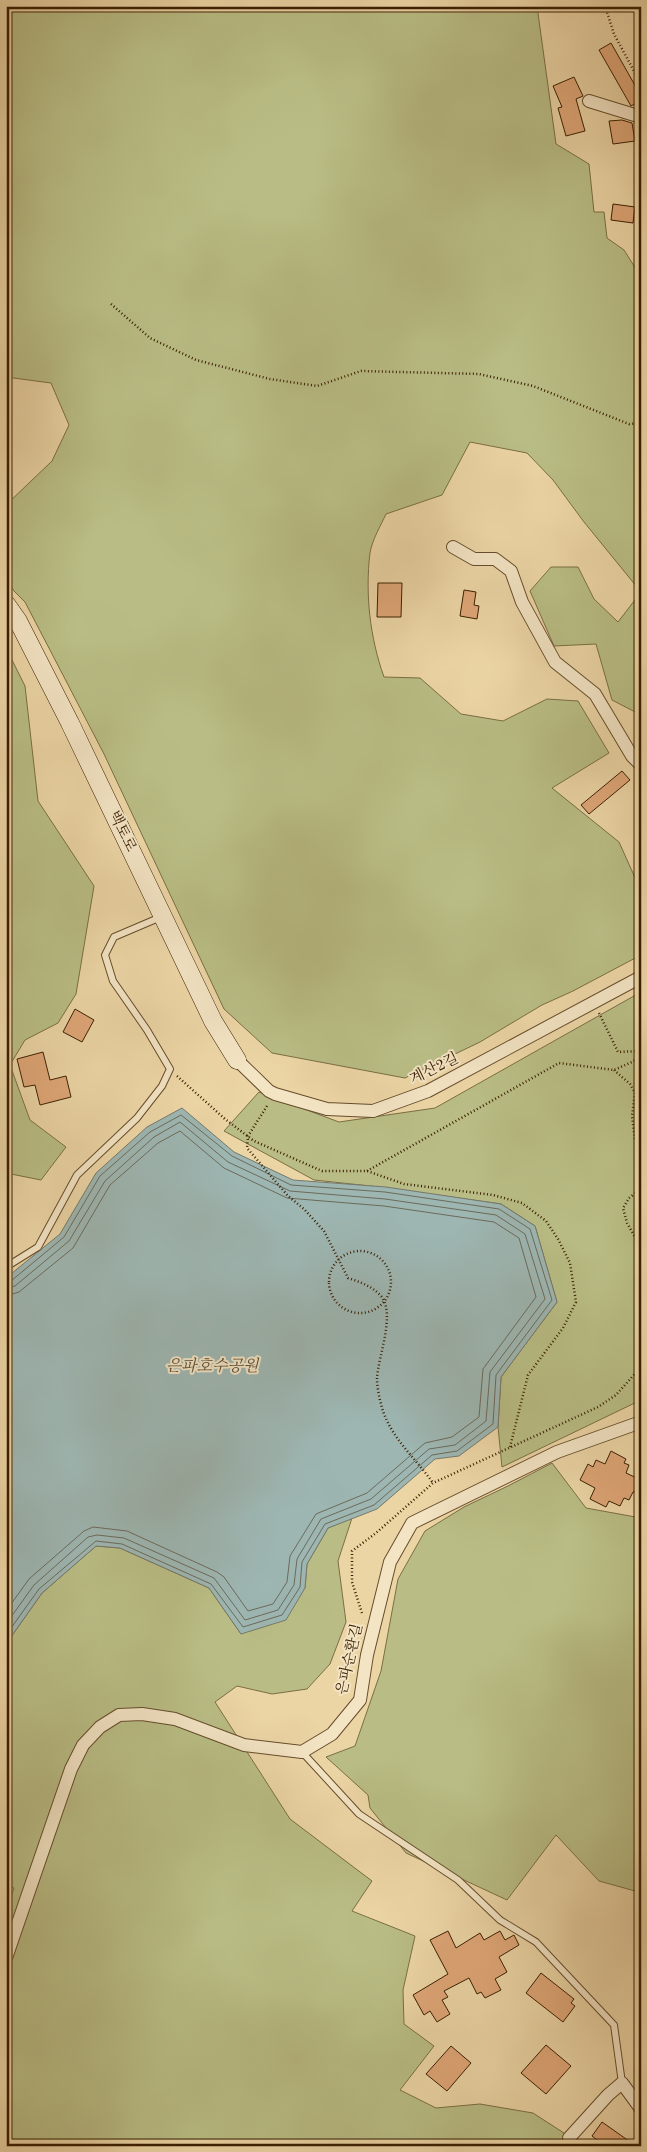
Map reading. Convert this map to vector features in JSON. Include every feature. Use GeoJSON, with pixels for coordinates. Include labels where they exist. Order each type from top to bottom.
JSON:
{"type":"FeatureCollection","features":[{"type":"Feature","properties":{"kind":"street"},"geometry":{"type":"LineString","coordinates":[[589,101],[641,117]]}},
{"type":"Feature","properties":{"kind":"street"},"geometry":{"type":"LineString","coordinates":[[453,547],[474,559],[495,559],[511,571],[522,602],[556,662],[595,694],[632,756],[641,765]]}},
{"type":"Feature","properties":{"kind":"street","name":"백토로"},"geometry":{"type":"LineString","coordinates":[[6,604],[18,621],[66,715],[213,1021],[237,1060]]}},
{"type":"Feature","properties":{"kind":"street","name":"계산2길"},"geometry":{"type":"LineString","coordinates":[[237,1060],[274,1094],[327,1109],[373,1111],[428,1092],[641,977]]}},
{"type":"Feature","properties":{"kind":"street","name":"은파순환길"},"geometry":{"type":"LineString","coordinates":[[302,1752],[332,1734],[360,1700],[368,1647],[390,1562],[412,1524],[557,1452],[641,1422]]}},
{"type":"Feature","properties":{"kind":"street"},"geometry":{"type":"LineString","coordinates":[[6,1958],[70,1769],[83,1745],[100,1727],[119,1715],[142,1714],[175,1719],[244,1745],[302,1752]]}},
{"type":"Feature","properties":{"kind":"street"},"geometry":{"type":"LineString","coordinates":[[569,2138],[608,2095],[622,2084],[641,2109]]}},
{"type":"Feature","properties":{"kind":"lane"},"geometry":{"type":"LineString","coordinates":[[6,1268],[38,1248],[77,1175],[137,1118],[162,1086],[170,1069],[113,982],[105,955],[114,937],[164,916]]}},
{"type":"Feature","properties":{"kind":"lane"},"geometry":{"type":"LineString","coordinates":[[302,1752],[359,1814],[458,1880],[500,1920],[536,1942],[614,2024],[622,2084]]}},
{"type":"Feature","properties":{"kind":"path"},"geometry":{"type":"LineString","coordinates":[[605,6],[614,34],[641,84]]}},
{"type":"Feature","properties":{"kind":"path"},"geometry":{"type":"LineString","coordinates":[[111,304],[150,338],[196,360],[270,379],[317,386],[360,371],[479,374],[533,386],[629,424],[641,423]]}},
{"type":"Feature","properties":{"kind":"path"},"geometry":{"type":"LineString","coordinates":[[594,1003],[618,1052],[641,1051]]}},
{"type":"Feature","properties":{"kind":"path"},"geometry":{"type":"LineString","coordinates":[[367,1170],[559,1063],[614,1070],[632,1062],[641,1055]]}},
{"type":"Feature","properties":{"kind":"path"},"geometry":{"type":"LineString","coordinates":[[170,1069],[194,1092],[254,1141],[322,1171],[367,1170],[404,1184],[493,1195],[522,1203],[546,1221],[570,1263],[576,1302],[563,1328],[528,1375],[510,1447]]}},
{"type":"Feature","properties":{"kind":"path"},"geometry":{"type":"LineString","coordinates":[[614,1070],[630,1084],[636,1093],[632,1116],[635,1140],[641,1152]]}},
{"type":"Feature","properties":{"kind":"path"},"geometry":{"type":"LineString","coordinates":[[636,1093],[641,1091]]}},
{"type":"Feature","properties":{"kind":"path"},"geometry":{"type":"LineString","coordinates":[[274,1094],[248,1136],[247,1148],[288,1196],[304,1209],[324,1231],[348,1278],[366,1284],[380,1295],[385,1303]]}},
{"type":"Feature","properties":{"kind":"path"},"geometry":{"type":"LineString","coordinates":[[641,1189],[629,1198],[623,1208],[627,1223],[639,1244],[638,1254],[641,1270]]}},
{"type":"Feature","properties":{"kind":"path"},"geometry":{"type":"LineString","coordinates":[[385,1303],[372,1311],[362,1314],[341,1308],[334,1300],[330,1290],[329,1279],[332,1269],[338,1260],[346,1254],[366,1251],[383,1260],[389,1269],[391,1288],[385,1303],[386,1334],[377,1378],[380,1403],[392,1430],[406,1452],[430,1477],[433,1483]]}},
{"type":"Feature","properties":{"kind":"green space"},"geometry":{"type":"Polygon","coordinates":[[[6,6],[537,6],[556,144],[589,164],[594,212],[604,212],[607,238],[624,250],[641,277],[641,592],[584,522],[553,480],[527,453],[470,442],[442,495],[386,514],[371,548],[368,584],[372,631],[384,677],[420,678],[461,714],[503,721],[547,699],[578,701],[609,753],[552,788],[619,842],[641,891],[641,955],[542,1005],[480,1042],[405,1078],[272,1053],[224,1009],[104,754],[25,602],[14,591],[6,578],[6,505],[52,461],[69,425],[51,383],[6,377],[6,6]]]}},
{"type":"Feature","properties":{"kind":"green space"},"geometry":{"type":"Polygon","coordinates":[[[551,567],[578,567],[594,599],[618,622],[641,592],[641,715],[612,700],[596,644],[554,646],[530,591],[551,567]]]}},
{"type":"Feature","properties":{"kind":"green space"},"geometry":{"type":"Polygon","coordinates":[[[6,648],[25,686],[38,801],[94,886],[76,994],[58,1023],[25,1040],[10,1065],[30,1120],[66,1147],[41,1180],[6,1173],[6,648]]]}},
{"type":"Feature","properties":{"kind":"green space"},"geometry":{"type":"Polygon","coordinates":[[[641,992],[641,1400],[502,1467],[498,1427],[501,1377],[557,1302],[535,1226],[501,1204],[314,1180],[224,1131],[259,1092],[339,1122],[435,1108],[641,992]]]}},
{"type":"Feature","properties":{"kind":"green space"},"geometry":{"type":"Polygon","coordinates":[[[552,1463],[586,1508],[641,1518],[641,1899],[635,1891],[599,1881],[556,1835],[507,1900],[406,1853],[370,1808],[368,1795],[326,1757],[355,1746],[381,1671],[398,1579],[425,1531],[464,1507],[552,1463]]]}},
{"type":"Feature","properties":{"kind":"green space"},"geometry":{"type":"Polygon","coordinates":[[[352,1518],[338,1561],[346,1622],[330,1664],[307,1689],[272,1694],[237,1686],[215,1702],[290,1819],[372,1881],[352,1911],[415,1936],[403,1990],[404,2024],[434,2046],[400,2090],[436,2108],[480,2104],[533,2113],[584,2146],[6,2146],[6,1913],[14,1888],[6,1884],[6,1644],[42,1593],[96,1546],[120,1548],[209,1588],[241,1634],[305,1588],[307,1564],[328,1528],[352,1518]]]}},
{"type":"Feature","properties":{"kind":"water","name":"은파호수공원"},"geometry":{"type":"Polygon","coordinates":[[[182,1108],[234,1152],[293,1180],[386,1187],[501,1204],[535,1226],[557,1302],[501,1377],[498,1427],[459,1456],[435,1459],[377,1509],[328,1528],[307,1564],[305,1588],[286,1620],[241,1634],[209,1588],[120,1548],[96,1546],[42,1593],[6,1644],[6,1278],[60,1234],[96,1173],[147,1127],[182,1108]]]}},
{"type":"Feature","properties":{"kind":"building"},"geometry":{"type":"Polygon","coordinates":[[[611,43],[641,96],[641,100],[631,106],[599,50],[611,43]]]}},
{"type":"Feature","properties":{"kind":"building"},"geometry":{"type":"Polygon","coordinates":[[[574,77],[583,96],[576,99],[585,131],[566,136],[558,108],[562,107],[553,86],[574,77]]]}},
{"type":"Feature","properties":{"kind":"building"},"geometry":{"type":"Polygon","coordinates":[[[622,120],[632,123],[635,141],[613,144],[609,121],[622,120]]]}},
{"type":"Feature","properties":{"kind":"building"},"geometry":{"type":"Polygon","coordinates":[[[613,204],[635,207],[633,223],[611,220],[613,204]]]}},
{"type":"Feature","properties":{"kind":"building"},"geometry":{"type":"Polygon","coordinates":[[[378,583],[402,583],[401,617],[377,617],[378,583]]]}},
{"type":"Feature","properties":{"kind":"building"},"geometry":{"type":"Polygon","coordinates":[[[464,590],[476,592],[474,605],[479,606],[477,619],[460,616],[464,590]]]}},
{"type":"Feature","properties":{"kind":"building"},"geometry":{"type":"Polygon","coordinates":[[[622,771],[630,780],[589,814],[581,805],[622,771]]]}},
{"type":"Feature","properties":{"kind":"building"},"geometry":{"type":"Polygon","coordinates":[[[75,1009],[94,1020],[82,1042],[63,1032],[75,1009]]]}},
{"type":"Feature","properties":{"kind":"building"},"geometry":{"type":"Polygon","coordinates":[[[43,1052],[50,1080],[66,1076],[71,1097],[40,1105],[35,1085],[24,1087],[17,1059],[43,1052]]]}},
{"type":"Feature","properties":{"kind":"building"},"geometry":{"type":"Polygon","coordinates":[[[611,1451],[626,1459],[624,1463],[629,1465],[626,1473],[641,1480],[641,1492],[633,1492],[629,1500],[624,1498],[620,1506],[609,1501],[606,1507],[590,1499],[595,1488],[580,1480],[588,1464],[593,1467],[596,1460],[605,1464],[611,1451]]]}},
{"type":"Feature","properties":{"kind":"building"},"geometry":{"type":"Polygon","coordinates":[[[448,1931],[456,1948],[480,1933],[484,1940],[500,1931],[505,1940],[514,1935],[519,1945],[499,1957],[507,1972],[495,1979],[501,1990],[485,1998],[481,1992],[477,1994],[469,1978],[444,1991],[448,1997],[442,2000],[450,2014],[437,2022],[430,2011],[424,2015],[413,1995],[448,1974],[430,1940],[448,1931]]]}},
{"type":"Feature","properties":{"kind":"building"},"geometry":{"type":"Polygon","coordinates":[[[541,1973],[574,1999],[571,2003],[575,2006],[563,2022],[526,1993],[541,1973]]]}},
{"type":"Feature","properties":{"kind":"building"},"geometry":{"type":"Polygon","coordinates":[[[546,2045],[571,2066],[546,2094],[521,2073],[546,2045]]]}},
{"type":"Feature","properties":{"kind":"building"},"geometry":{"type":"Polygon","coordinates":[[[451,2046],[471,2063],[447,2091],[426,2074],[451,2046]]]}},
{"type":"Feature","properties":{"kind":"building"},"geometry":{"type":"Polygon","coordinates":[[[602,2122],[636,2146],[605,2146],[592,2136],[602,2122]]]}}]}
